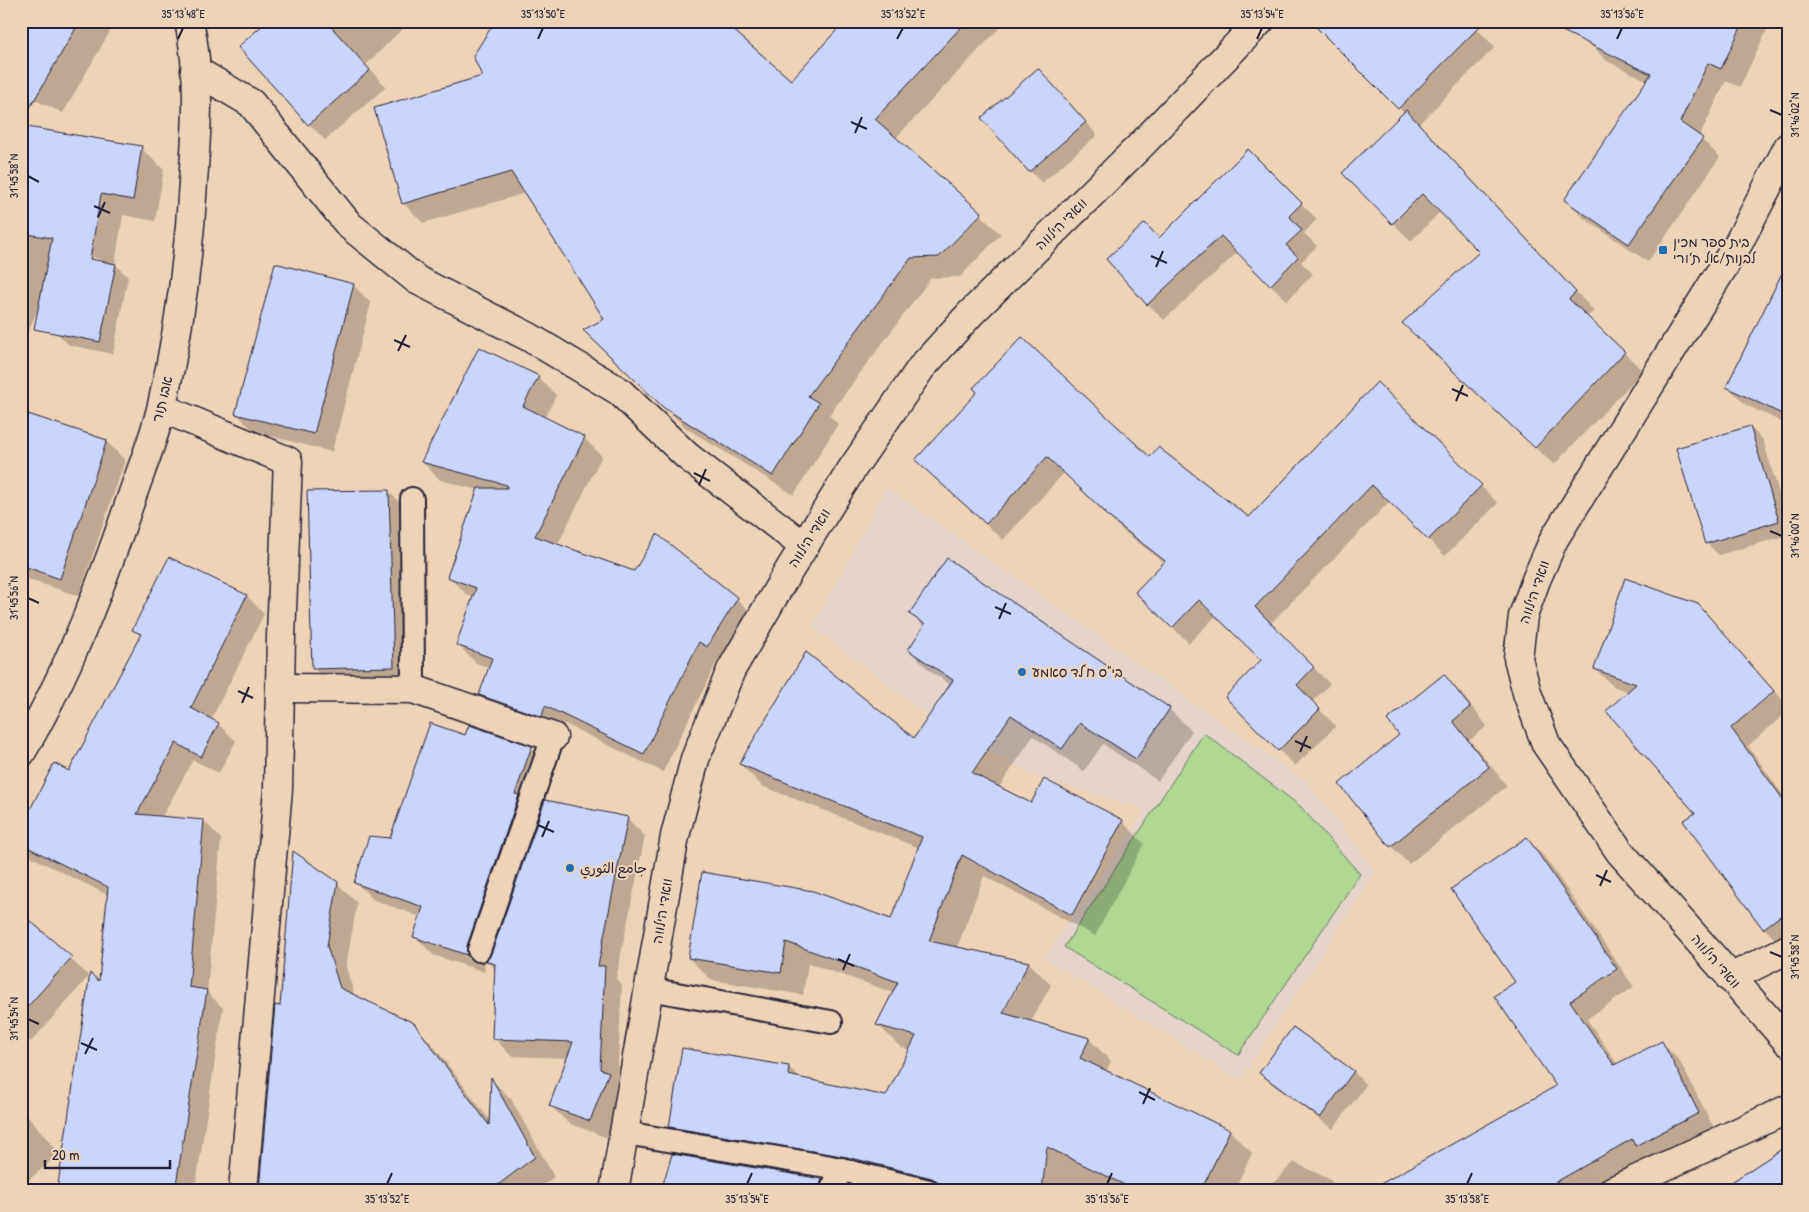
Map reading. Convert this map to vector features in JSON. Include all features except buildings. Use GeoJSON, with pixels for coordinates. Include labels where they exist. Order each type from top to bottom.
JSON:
{"type":"FeatureCollection","features":[{"type":"Feature","properties":{"kind":"street","name":"אבו תור"},"geometry":{"type":"LineString","coordinates":[[21,753],[36,727],[103,582],[162,408],[174,347],[190,235],[197,122],[194,44],[189,21]]}},
{"type":"Feature","properties":{"kind":"street","name":"וואדי הילווה"},"geometry":{"type":"LineString","coordinates":[[614,1191],[674,836],[695,759],[732,670],[804,546],[852,469],[921,368],[970,314],[1143,143],[1260,21]]}},
{"type":"Feature","properties":{"kind":"street"},"geometry":{"type":"LineString","coordinates":[[196,70],[251,103],[348,226],[417,280],[529,338],[619,392],[687,456],[804,546]]}},
{"type":"Feature","properties":{"kind":"street","name":"וואדי הילווה"},"geometry":{"type":"LineString","coordinates":[[1788,147],[1739,242],[1554,539],[1536,580],[1524,616],[1518,658],[1527,693],[1546,744],[1620,852],[1788,1042]]}},
{"type":"Feature","properties":{"kind":"street"},"geometry":{"type":"LineString","coordinates":[[162,408],[288,461],[278,788],[242,1191]]}},
{"type":"Feature","properties":{"kind":"street"},"geometry":{"type":"LineString","coordinates":[[280,688],[413,689],[553,738]]}},
{"type":"Feature","properties":{"kind":"street"},"geometry":{"type":"LineString","coordinates":[[1730,978],[1788,949]]}},
{"type":"Feature","properties":{"kind":"street"},"geometry":{"type":"LineString","coordinates":[[1612,1191],[1788,1109]]}},
{"type":"Feature","properties":{"kind":"lane"},"geometry":{"type":"LineString","coordinates":[[412,499],[413,689]]}},
{"type":"Feature","properties":{"kind":"lane"},"geometry":{"type":"LineString","coordinates":[[479,950],[553,738]]}},
{"type":"Feature","properties":{"kind":"lane"},"geometry":{"type":"LineString","coordinates":[[649,989],[832,1022]]}},
{"type":"Feature","properties":{"kind":"lane"},"geometry":{"type":"LineString","coordinates":[[625,1133],[842,1170],[929,1191]]}},
{"type":"Feature","properties":{"kind":"lane"},"geometry":{"type":"LineString","coordinates":[[831,1191],[842,1170]]}},
{"type":"Feature","properties":{"kind":"shaded area"},"geometry":{"type":"Polygon","coordinates":[[[886,487],[1307,782],[1376,871],[1240,1080],[1044,958],[1145,810],[1038,777],[940,725],[813,627],[886,487]]]}},
{"type":"Feature","properties":{"kind":"green space"},"geometry":{"type":"Polygon","coordinates":[[[1204,733],[1300,806],[1360,874],[1238,1055],[1064,947],[1204,733]]]}},
{"type":"Feature","properties":{"kind":"place","name":"בית ספר מכין לבנות/אל ת׳ורי"},"geometry":{"type":"Point","coordinates":[1663,250]}},
{"type":"Feature","properties":{"kind":"place","name":"בי\"ס ח'לד סאמע"},"geometry":{"type":"Point","coordinates":[1022,672]}},
{"type":"Feature","properties":{"kind":"place","name":"جامع الثوري"},"geometry":{"type":"Point","coordinates":[570,868]}}]}
